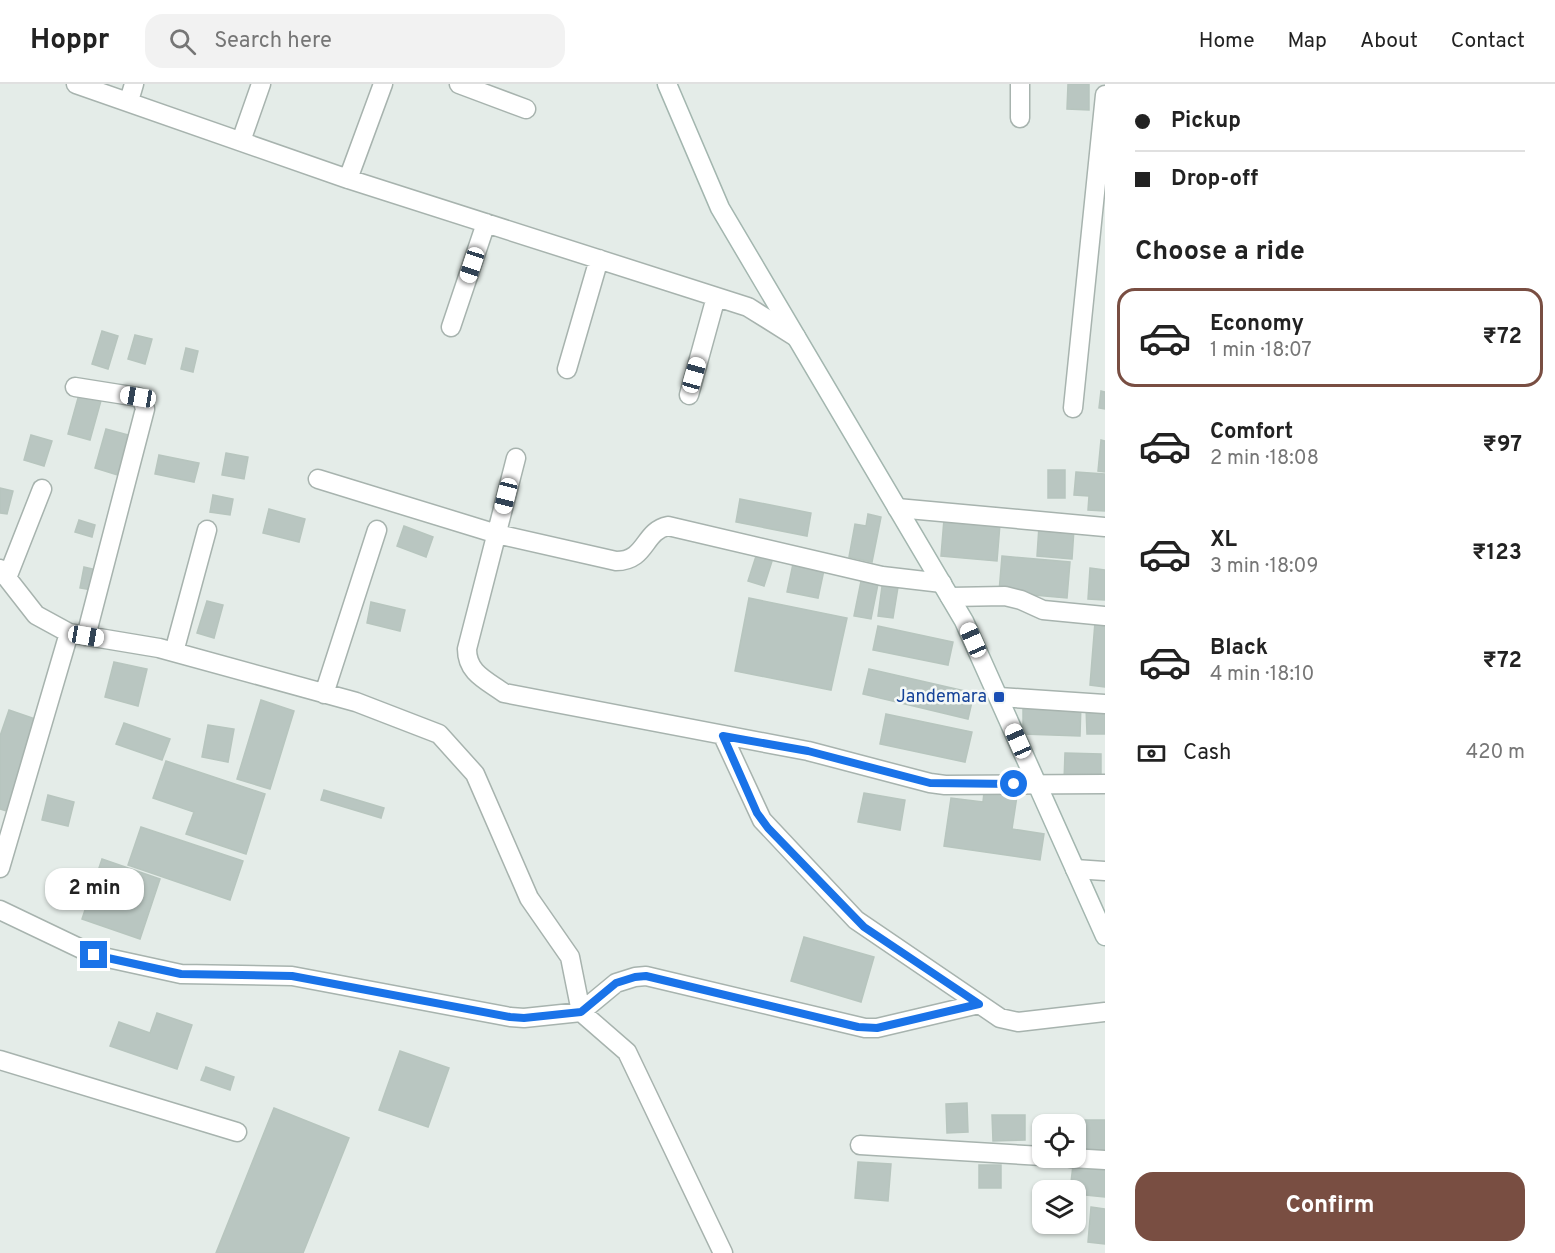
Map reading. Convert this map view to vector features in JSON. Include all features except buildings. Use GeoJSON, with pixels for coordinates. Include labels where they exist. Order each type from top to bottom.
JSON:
{"type":"FeatureCollection","features":[{"type":"Feature","properties":{"kind":"street"},"geometry":{"type":"LineString","coordinates":[[76,84],[132,93],[241,141],[348,179],[748,308],[796,337]]}},
{"type":"Feature","properties":{"kind":"street"},"geometry":{"type":"LineString","coordinates":[[241,141],[261,84]]}},
{"type":"Feature","properties":{"kind":"street"},"geometry":{"type":"LineString","coordinates":[[348,179],[383,84]]}},
{"type":"Feature","properties":{"kind":"street"},"geometry":{"type":"LineString","coordinates":[[459,84],[526,109]]}},
{"type":"Feature","properties":{"kind":"street"},"geometry":{"type":"LineString","coordinates":[[667,84],[720,208],[964,621],[1105,936]]}},
{"type":"Feature","properties":{"kind":"street"},"geometry":{"type":"LineString","coordinates":[[1020,84],[1020,118]]}},
{"type":"Feature","properties":{"kind":"street"},"geometry":{"type":"LineString","coordinates":[[1073,408],[1105,95]]}},
{"type":"Feature","properties":{"kind":"street"},"geometry":{"type":"LineString","coordinates":[[451,327],[486,223]]}},
{"type":"Feature","properties":{"kind":"street"},"geometry":{"type":"LineString","coordinates":[[567,369],[598,259]]}},
{"type":"Feature","properties":{"kind":"street"},"geometry":{"type":"LineString","coordinates":[[689,395],[716,297]]}},
{"type":"Feature","properties":{"kind":"street"},"geometry":{"type":"LineString","coordinates":[[0,868],[78,635],[145,409],[144,402],[138,397],[75,387]]}},
{"type":"Feature","properties":{"kind":"street"},"geometry":{"type":"LineString","coordinates":[[516,458],[467,649],[469,665],[474,671],[504,693],[808,751],[930,783],[945,785],[1105,784]]}},
{"type":"Feature","properties":{"kind":"street"},"geometry":{"type":"LineString","coordinates":[[318,479],[497,534],[616,561],[625,561],[640,553],[655,531],[660,527],[668,526],[946,590],[1005,596],[1043,610],[1105,616]]}},
{"type":"Feature","properties":{"kind":"street"},"geometry":{"type":"LineString","coordinates":[[42,489],[4,574],[36,615],[78,635],[174,652],[356,702],[439,734],[475,774],[529,898],[570,957],[581,1012],[627,1052],[723,1253]]}},
{"type":"Feature","properties":{"kind":"street"},"geometry":{"type":"LineString","coordinates":[[897,508],[1105,527]]}},
{"type":"Feature","properties":{"kind":"street"},"geometry":{"type":"LineString","coordinates":[[174,652],[207,530]]}},
{"type":"Feature","properties":{"kind":"street"},"geometry":{"type":"LineString","coordinates":[[324,694],[377,530]]}},
{"type":"Feature","properties":{"kind":"street"},"geometry":{"type":"LineString","coordinates":[[999,697],[1105,704]]}},
{"type":"Feature","properties":{"kind":"street"},"geometry":{"type":"LineString","coordinates":[[723,736],[757,813],[768,828],[864,927],[1000,1018],[1018,1022],[1105,1012]]}},
{"type":"Feature","properties":{"kind":"street"},"geometry":{"type":"LineString","coordinates":[[1075,869],[1105,871]]}},
{"type":"Feature","properties":{"kind":"street"},"geometry":{"type":"LineString","coordinates":[[0,910],[94,955],[181,974],[292,976],[510,1017],[524,1018],[581,1012],[616,983],[646,976],[865,1028],[877,1028],[979,1004]]}},
{"type":"Feature","properties":{"kind":"street"},"geometry":{"type":"LineString","coordinates":[[0,1060],[237,1132]]}},
{"type":"Feature","properties":{"kind":"street"},"geometry":{"type":"LineString","coordinates":[[860,1145],[1032,1155]]}},
{"type":"Feature","properties":{"kind":"street"},"geometry":{"type":"LineString","coordinates":[[1086,1159],[1105,1160]]}},
{"type":"Feature","properties":{"kind":"place","name":"Jandemara"},"geometry":{"type":"Point","coordinates":[999,697]}},
{"type":"Feature","properties":{"kind":"route"},"geometry":{"type":"LineString","coordinates":[[94,955],[181,974],[292,976],[524,1018],[581,1012],[616,983],[646,976],[858,1027],[877,1028],[979,1004],[864,927],[768,828],[757,813],[723,736],[808,751],[930,783],[945,785],[1014,784]]}}]}
